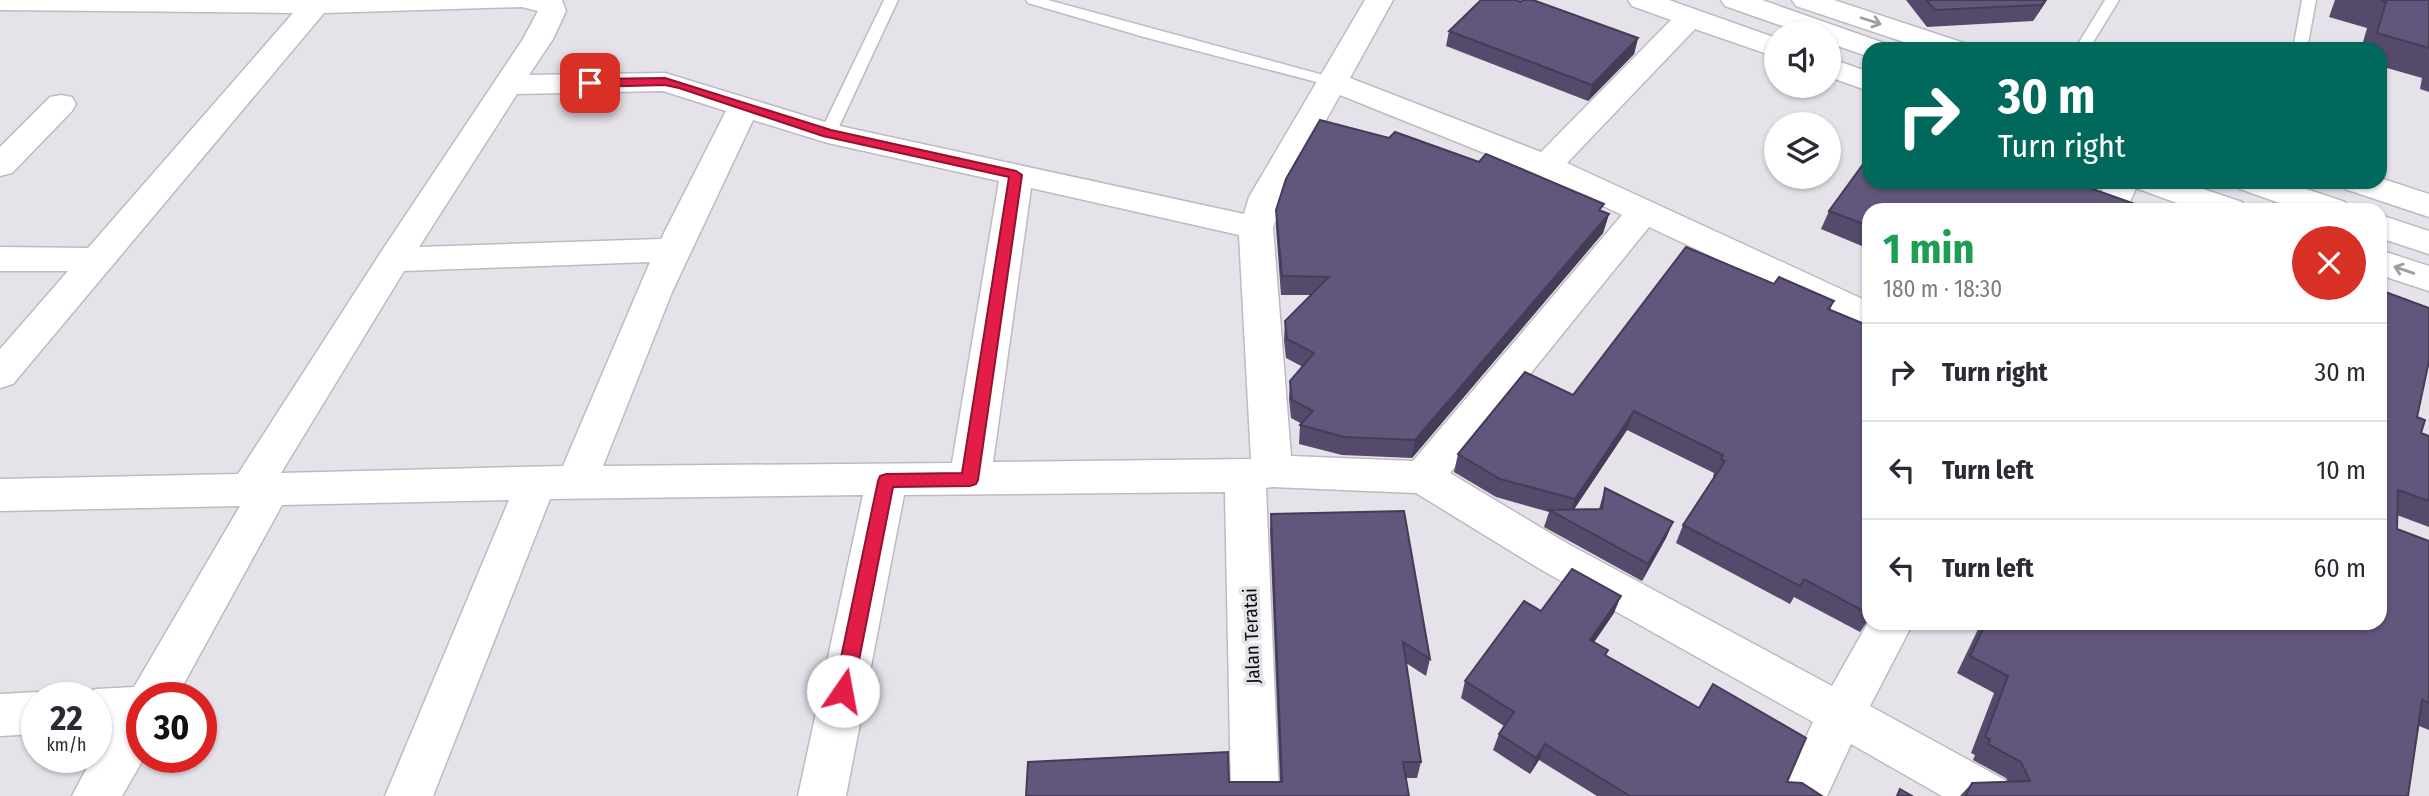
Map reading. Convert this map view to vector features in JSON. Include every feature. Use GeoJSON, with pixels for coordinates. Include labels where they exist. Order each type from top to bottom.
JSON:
{"type":"FeatureCollection","features":[{"type":"Feature","properties":{"kind":"street"},"geometry":{"type":"LineString","coordinates":[[0,2],[308,3],[515,0]]}},
{"type":"Feature","properties":{"kind":"street"},"geometry":{"type":"LineString","coordinates":[[160,682],[261,488],[393,260],[508,85],[552,11],[550,3],[529,0]]}},
{"type":"Feature","properties":{"kind":"street"},"geometry":{"type":"LineString","coordinates":[[508,85],[665,82],[828,133],[1256,228],[1266,197],[1379,0]]}},
{"type":"Feature","properties":{"kind":"street"},"geometry":{"type":"LineString","coordinates":[[1642,0],[1764,44]]}},
{"type":"Feature","properties":{"kind":"street"},"geometry":{"type":"LineString","coordinates":[[1735,0],[1862,45]]}},
{"type":"Feature","properties":{"kind":"street"},"geometry":{"type":"LineString","coordinates":[[1806,0],[1933,42]]}},
{"type":"Feature","properties":{"kind":"street"},"geometry":{"type":"LineString","coordinates":[[0,374],[99,260],[308,3]]}},
{"type":"Feature","properties":{"kind":"street"},"geometry":{"type":"LineString","coordinates":[[1546,166],[1690,17]]}},
{"type":"Feature","properties":{"kind":"street"},"geometry":{"type":"LineString","coordinates":[[1841,72],[1862,79]]}},
{"type":"Feature","properties":{"kind":"street"},"geometry":{"type":"LineString","coordinates":[[1332,82],[1546,166],[1862,314]]}},
{"type":"Feature","properties":{"kind":"street"},"geometry":{"type":"LineString","coordinates":[[0,166],[61,104]]}},
{"type":"Feature","properties":{"kind":"street"},"geometry":{"type":"LineString","coordinates":[[409,796],[556,483],[617,378],[715,162],[744,107]]}},
{"type":"Feature","properties":{"kind":"street"},"geometry":{"type":"LineString","coordinates":[[970,480],[1016,175]]}},
{"type":"Feature","properties":{"kind":"street"},"geometry":{"type":"LineString","coordinates":[[2168,189],[2210,203]]}},
{"type":"Feature","properties":{"kind":"street"},"geometry":{"type":"LineString","coordinates":[[2278,189],[2315,203]]}},
{"type":"Feature","properties":{"kind":"street"},"geometry":{"type":"LineString","coordinates":[[2378,189],[2429,206]]}},
{"type":"Feature","properties":{"kind":"street"},"geometry":{"type":"LineString","coordinates":[[1423,477],[1643,212]]}},
{"type":"Feature","properties":{"kind":"street","name":"Jalan Teratai"},"geometry":{"type":"LineString","coordinates":[[1255,796],[1259,474],[1256,228]]}},
{"type":"Feature","properties":{"kind":"street"},"geometry":{"type":"LineString","coordinates":[[2387,228],[2429,243]]}},
{"type":"Feature","properties":{"kind":"street"},"geometry":{"type":"LineString","coordinates":[[393,260],[674,250]]}},
{"type":"Feature","properties":{"kind":"street"},"geometry":{"type":"LineString","coordinates":[[0,259],[99,260]]}},
{"type":"Feature","properties":{"kind":"street"},"geometry":{"type":"LineString","coordinates":[[2387,264],[2429,279]]}},
{"type":"Feature","properties":{"kind":"street"},"geometry":{"type":"LineString","coordinates":[[0,495],[556,483],[970,480],[1259,474],[1423,477],[1555,557],[1988,796]]}},
{"type":"Feature","properties":{"kind":"street"},"geometry":{"type":"LineString","coordinates":[[822,796],[886,481]]}},
{"type":"Feature","properties":{"kind":"street"},"geometry":{"type":"LineString","coordinates":[[1802,796],[1841,714],[1887,630]]}},
{"type":"Feature","properties":{"kind":"street"},"geometry":{"type":"LineString","coordinates":[[0,715],[21,714]]}},
{"type":"Feature","properties":{"kind":"street"},"geometry":{"type":"LineString","coordinates":[[96,796],[126,744]]}},
{"type":"Feature","properties":{"kind":"lane"},"geometry":{"type":"LineString","coordinates":[[828,133],[891,0]]}},
{"type":"Feature","properties":{"kind":"lane"},"geometry":{"type":"LineString","coordinates":[[1033,0],[1149,34],[1332,82]]}},
{"type":"Feature","properties":{"kind":"lane"},"geometry":{"type":"LineString","coordinates":[[2086,42],[2112,0]]}},
{"type":"Feature","properties":{"kind":"lane"},"geometry":{"type":"LineString","coordinates":[[2301,42],[2309,0]]}},
{"type":"Feature","properties":{"kind":"building"},"geometry":{"type":"Polygon","coordinates":[[[1481,0],[1533,0],[1638,38],[1592,85],[1449,31],[1481,0]]]}},
{"type":"Feature","properties":{"kind":"building"},"geometry":{"type":"Polygon","coordinates":[[[1926,0],[2045,0],[2042,5],[1935,10],[1926,0]]]}},
{"type":"Feature","properties":{"kind":"building"},"geometry":{"type":"Polygon","coordinates":[[[2381,0],[2429,0],[2429,48],[2377,33],[2386,2],[2381,0]]]}},
{"type":"Feature","properties":{"kind":"building"},"geometry":{"type":"Polygon","coordinates":[[[1320,120],[1389,138],[1395,132],[1479,162],[1486,154],[1604,204],[1599,210],[1609,214],[1415,440],[1344,437],[1300,425],[1313,411],[1292,400],[1290,381],[1314,353],[1287,339],[1285,321],[1329,277],[1282,276],[1276,210],[1286,179],[1320,120]]]}},
{"type":"Feature","properties":{"kind":"building"},"geometry":{"type":"Polygon","coordinates":[[[1862,166],[1862,189],[2093,189],[2132,203],[1862,203],[1862,223],[1829,211],[1862,166]]]}},
{"type":"Feature","properties":{"kind":"building"},"geometry":{"type":"Polygon","coordinates":[[[1686,247],[1774,284],[1779,277],[1834,301],[1828,309],[1862,323],[1862,610],[1804,579],[1800,586],[1683,525],[1725,461],[1721,459],[1723,455],[1634,411],[1575,499],[1500,479],[1458,454],[1525,372],[1573,395],[1686,247]]]}},
{"type":"Feature","properties":{"kind":"building"},"geometry":{"type":"Polygon","coordinates":[[[2387,293],[2429,308],[2429,361],[2417,417],[2425,420],[2421,433],[2429,436],[2429,501],[2398,490],[2397,529],[2429,541],[2429,703],[2422,700],[2408,796],[1966,796],[1972,783],[2030,781],[2021,762],[1988,744],[1990,739],[1985,737],[2008,676],[1970,656],[1983,630],[2387,630],[2387,293]]]}},
{"type":"Feature","properties":{"kind":"building"},"geometry":{"type":"Polygon","coordinates":[[[1605,488],[1673,522],[1648,564],[1549,510],[1602,509],[1605,488]]]}},
{"type":"Feature","properties":{"kind":"building"},"geometry":{"type":"Polygon","coordinates":[[[1404,511],[1430,659],[1403,642],[1421,762],[1403,762],[1409,796],[1026,796],[1028,762],[1228,752],[1229,782],[1282,782],[1271,514],[1404,511]]]}},
{"type":"Feature","properties":{"kind":"building"},"geometry":{"type":"Polygon","coordinates":[[[1572,569],[1621,596],[1590,640],[1608,650],[1605,655],[1699,708],[1713,684],[1806,738],[1787,782],[1802,783],[1822,796],[1630,796],[1545,744],[1536,758],[1499,734],[1514,712],[1465,681],[1524,601],[1541,611],[1572,569]]]}},
{"type":"Feature","properties":{"kind":"building"},"geometry":{"type":"Polygon","coordinates":[[[1900,789],[1912,796],[1897,796],[1900,789]]]}},
{"type":"Feature","properties":{"kind":"route"},"geometry":{"type":"LineString","coordinates":[[590,83],[645,81],[682,85],[828,133],[1016,175],[970,480],[886,481],[843,691]]}}]}
